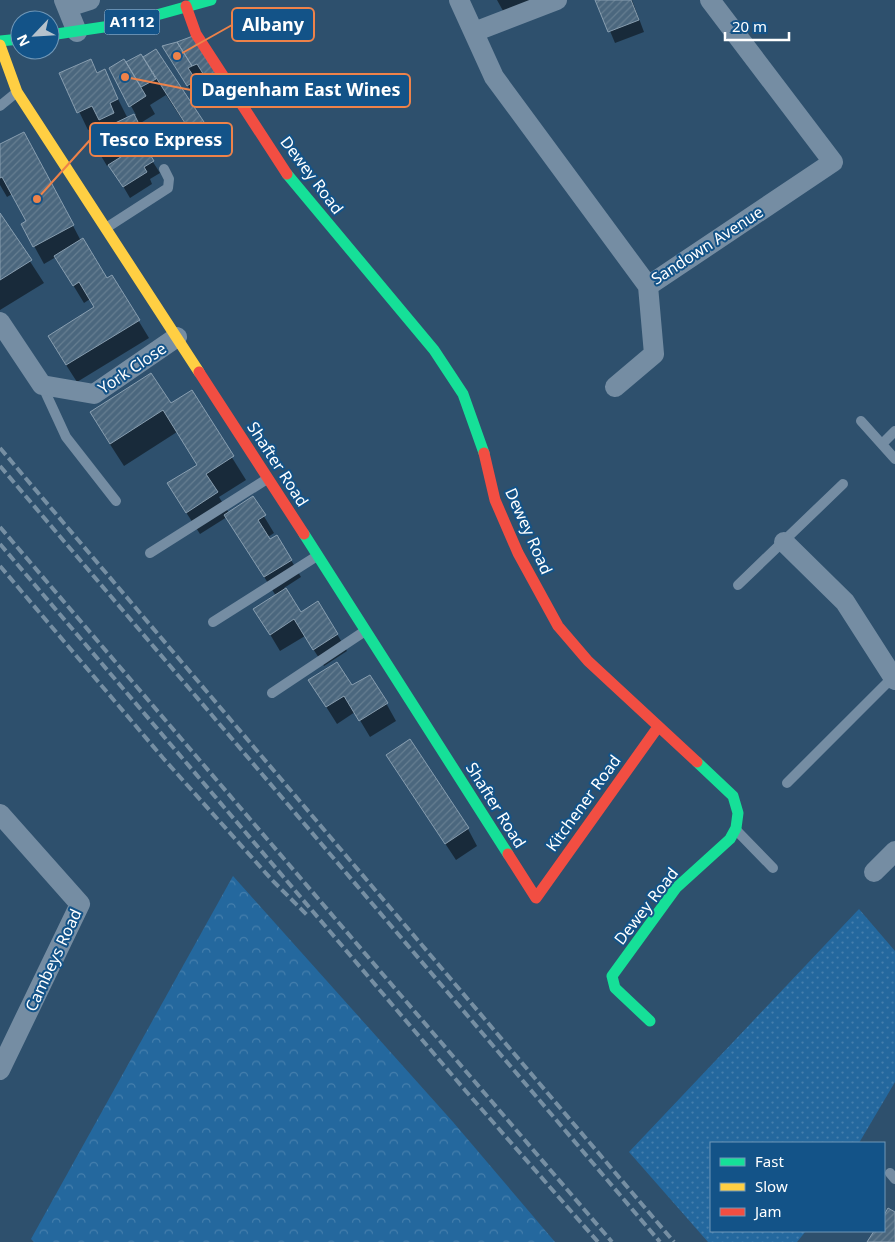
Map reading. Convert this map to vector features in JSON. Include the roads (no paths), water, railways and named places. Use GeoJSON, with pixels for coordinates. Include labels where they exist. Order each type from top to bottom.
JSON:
{"type":"FeatureCollection","features":[{"type":"Feature","properties":{"kind":"street"},"geometry":{"type":"LineString","coordinates":[[77,32],[66,4],[90,0]]}},
{"type":"Feature","properties":{"kind":"street","name":"A1112"},"geometry":{"type":"LineString","coordinates":[[60,34],[124,24],[212,0]]}},
{"type":"Feature","properties":{"kind":"street","name":"Sandown Avenue"},"geometry":{"type":"LineString","coordinates":[[460,0],[494,77],[648,286],[833,162],[710,0]]}},
{"type":"Feature","properties":{"kind":"street"},"geometry":{"type":"LineString","coordinates":[[474,32],[557,0]]}},
{"type":"Feature","properties":{"kind":"street","name":"Dewey Road"},"geometry":{"type":"LineString","coordinates":[[186,6],[196,34],[293,182],[434,350],[463,394],[480,437],[495,500],[518,553],[558,626],[588,661],[733,796],[740,824],[730,839],[676,888],[612,976],[615,988],[650,1021]]}},
{"type":"Feature","properties":{"kind":"street","name":"Shafter Road"},"geometry":{"type":"LineString","coordinates":[[0,43],[17,92],[268,478],[536,898]]}},
{"type":"Feature","properties":{"kind":"street"},"geometry":{"type":"LineString","coordinates":[[615,387],[654,354],[648,286]]}},
{"type":"Feature","properties":{"kind":"street"},"geometry":{"type":"LineString","coordinates":[[0,322],[42,385]]}},
{"type":"Feature","properties":{"kind":"street","name":"York Close"},"geometry":{"type":"LineString","coordinates":[[42,385],[94,394],[177,337]]}},
{"type":"Feature","properties":{"kind":"street"},"geometry":{"type":"LineString","coordinates":[[784,542],[845,602],[894,679]]}},
{"type":"Feature","properties":{"kind":"street","name":"Kitchener Road"},"geometry":{"type":"LineString","coordinates":[[536,898],[658,727]]}},
{"type":"Feature","properties":{"kind":"street","name":"Cambeys Road"},"geometry":{"type":"LineString","coordinates":[[0,814],[80,904],[0,1070]]}},
{"type":"Feature","properties":{"kind":"street"},"geometry":{"type":"LineString","coordinates":[[874,872],[895,851]]}},
{"type":"Feature","properties":{"kind":"lane"},"geometry":{"type":"LineString","coordinates":[[0,106],[17,92]]}},
{"type":"Feature","properties":{"kind":"lane"},"geometry":{"type":"LineString","coordinates":[[106,228],[168,188],[169,179],[164,169]]}},
{"type":"Feature","properties":{"kind":"lane"},"geometry":{"type":"LineString","coordinates":[[42,385],[66,437],[116,501]]}},
{"type":"Feature","properties":{"kind":"lane"},"geometry":{"type":"LineString","coordinates":[[861,421],[895,459]]}},
{"type":"Feature","properties":{"kind":"lane"},"geometry":{"type":"LineString","coordinates":[[882,444],[895,431]]}},
{"type":"Feature","properties":{"kind":"lane"},"geometry":{"type":"LineString","coordinates":[[150,553],[268,478]]}},
{"type":"Feature","properties":{"kind":"lane"},"geometry":{"type":"LineString","coordinates":[[738,585],[843,484]]}},
{"type":"Feature","properties":{"kind":"lane"},"geometry":{"type":"LineString","coordinates":[[213,622],[318,556]]}},
{"type":"Feature","properties":{"kind":"lane"},"geometry":{"type":"LineString","coordinates":[[272,693],[366,631]]}},
{"type":"Feature","properties":{"kind":"lane"},"geometry":{"type":"LineString","coordinates":[[787,783],[894,679]]}},
{"type":"Feature","properties":{"kind":"lane"},"geometry":{"type":"LineString","coordinates":[[736,830],[773,868]]}},
{"type":"Feature","properties":{"kind":"railway"},"geometry":{"type":"LineString","coordinates":[[0,448],[674,1242]]}},
{"type":"Feature","properties":{"kind":"railway"},"geometry":{"type":"LineString","coordinates":[[0,466],[660,1242]]}},
{"type":"Feature","properties":{"kind":"railway"},"geometry":{"type":"LineString","coordinates":[[0,527],[612,1242]]}},
{"type":"Feature","properties":{"kind":"railway"},"geometry":{"type":"LineString","coordinates":[[0,544],[464,1089],[598,1242]]}},
{"type":"Feature","properties":{"kind":"railway"},"geometry":{"type":"LineString","coordinates":[[0,566],[163,758],[272,880],[309,917]]}},
{"type":"Feature","properties":{"kind":"place","name":"Albany"},"geometry":{"type":"Point","coordinates":[177,56]}},
{"type":"Feature","properties":{"kind":"place","name":"Dagenham East Wines"},"geometry":{"type":"Point","coordinates":[125,77]}},
{"type":"Feature","properties":{"kind":"place","name":"Tesco Express"},"geometry":{"type":"Point","coordinates":[37,199]}}]}
